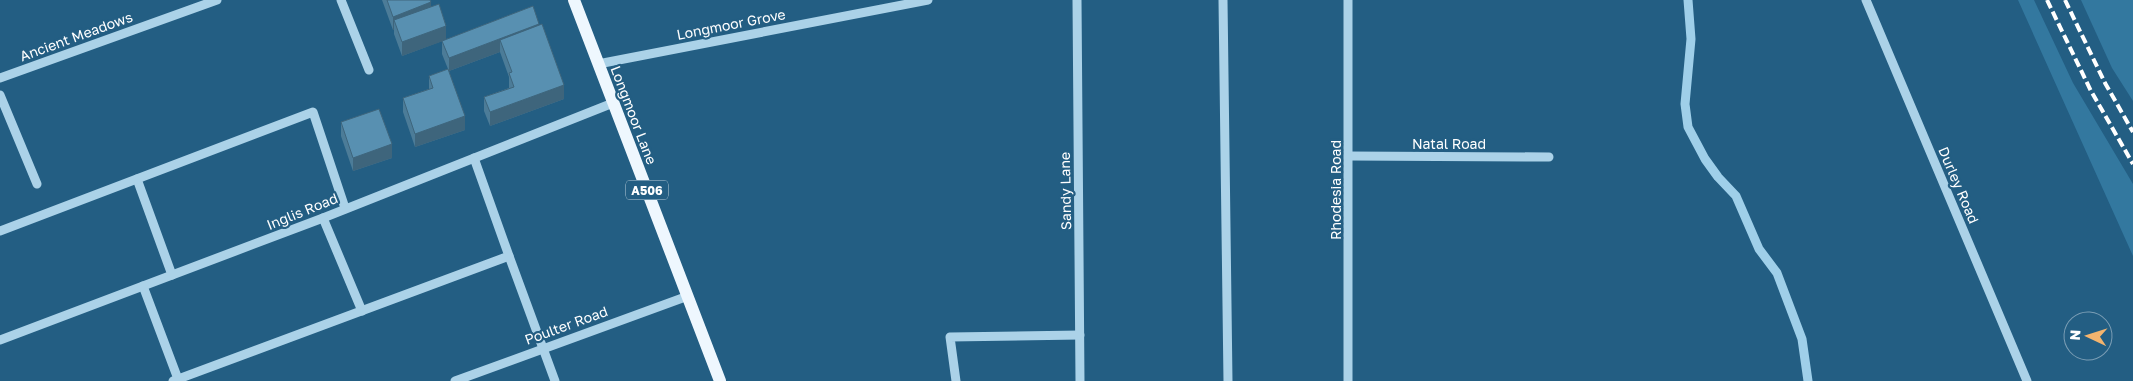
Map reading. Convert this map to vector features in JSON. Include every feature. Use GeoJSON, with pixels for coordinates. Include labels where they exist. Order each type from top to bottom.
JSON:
{"type":"FeatureCollection","features":[{"type":"Feature","properties":{"kind":"main road","name":"Longmoor Lane"},"geometry":{"type":"LineString","coordinates":[[574,0],[720,381]]}},
{"type":"Feature","properties":{"kind":"street","name":"Ancient Meadows"},"geometry":{"type":"LineString","coordinates":[[0,78],[217,0]]}},
{"type":"Feature","properties":{"kind":"street"},"geometry":{"type":"LineString","coordinates":[[341,0],[370,70]]}},
{"type":"Feature","properties":{"kind":"street","name":"Longmoor Grove"},"geometry":{"type":"LineString","coordinates":[[598,64],[928,0]]}},
{"type":"Feature","properties":{"kind":"street","name":"Sandy Lane"},"geometry":{"type":"LineString","coordinates":[[1077,0],[1080,381]]}},
{"type":"Feature","properties":{"kind":"street"},"geometry":{"type":"LineString","coordinates":[[1223,0],[1228,381]]}},
{"type":"Feature","properties":{"kind":"street","name":"Rhodesia Road"},"geometry":{"type":"LineString","coordinates":[[1348,0],[1348,381]]}},
{"type":"Feature","properties":{"kind":"street","name":"Durley Road"},"geometry":{"type":"LineString","coordinates":[[1866,0],[2027,381]]}},
{"type":"Feature","properties":{"kind":"street"},"geometry":{"type":"LineString","coordinates":[[0,94],[37,184]]}},
{"type":"Feature","properties":{"kind":"street","name":"Inglis Road"},"geometry":{"type":"LineString","coordinates":[[0,340],[323,218],[613,103]]}},
{"type":"Feature","properties":{"kind":"street"},"geometry":{"type":"LineString","coordinates":[[0,231],[312,112],[345,208]]}},
{"type":"Feature","properties":{"kind":"street","name":"Natal Road"},"geometry":{"type":"LineString","coordinates":[[1349,156],[1549,157]]}},
{"type":"Feature","properties":{"kind":"street"},"geometry":{"type":"LineString","coordinates":[[474,158],[555,381]]}},
{"type":"Feature","properties":{"kind":"street"},"geometry":{"type":"LineString","coordinates":[[137,179],[172,275]]}},
{"type":"Feature","properties":{"kind":"street"},"geometry":{"type":"LineString","coordinates":[[323,218],[362,310]]}},
{"type":"Feature","properties":{"kind":"street"},"geometry":{"type":"LineString","coordinates":[[143,286],[175,380],[509,256]]}},
{"type":"Feature","properties":{"kind":"street","name":"Poulter Road"},"geometry":{"type":"LineString","coordinates":[[455,381],[688,296]]}},
{"type":"Feature","properties":{"kind":"street"},"geometry":{"type":"LineString","coordinates":[[956,381],[950,337],[1080,336]]}},
{"type":"Feature","properties":{"kind":"shaded area"},"geometry":{"type":"Polygon","coordinates":[[[2018,0],[2034,0],[2073,83],[2133,184],[2133,256],[2018,0]]]}},
{"type":"Feature","properties":{"kind":"shaded area"},"geometry":{"type":"Polygon","coordinates":[[[2081,0],[2133,0],[2133,101],[2112,68],[2081,0]]]}},
{"type":"Feature","properties":{"kind":"building"},"geometry":{"type":"Polygon","coordinates":[[[387,0],[430,0],[431,2],[393,17],[387,0]]]}},
{"type":"Feature","properties":{"kind":"building"},"geometry":{"type":"Polygon","coordinates":[[[439,4],[446,26],[402,42],[394,20],[439,4]]]}},
{"type":"Feature","properties":{"kind":"building"},"geometry":{"type":"Polygon","coordinates":[[[533,6],[539,24],[449,58],[442,41],[533,6]]]}},
{"type":"Feature","properties":{"kind":"building"},"geometry":{"type":"Polygon","coordinates":[[[542,24],[564,85],[490,112],[484,97],[514,87],[509,73],[512,72],[500,40],[542,24]]]}},
{"type":"Feature","properties":{"kind":"building"},"geometry":{"type":"Polygon","coordinates":[[[448,69],[465,116],[415,134],[403,98],[433,88],[429,76],[448,69]]]}},
{"type":"Feature","properties":{"kind":"building"},"geometry":{"type":"Polygon","coordinates":[[[379,109],[392,144],[353,158],[341,122],[379,109]]]}},
{"type":"Feature","properties":{"kind":"waterway"},"geometry":{"type":"LineString","coordinates":[[1688,0],[1691,39],[1685,104],[1688,127],[1705,159],[1718,177],[1736,196],[1759,249],[1777,273],[1802,339],[1808,381]]}},
{"type":"Feature","properties":{"kind":"railway"},"geometry":{"type":"LineString","coordinates":[[2047,0],[2091,91],[2133,164]]}},
{"type":"Feature","properties":{"kind":"railway"},"geometry":{"type":"LineString","coordinates":[[2065,0],[2105,83],[2133,132]]}}]}
